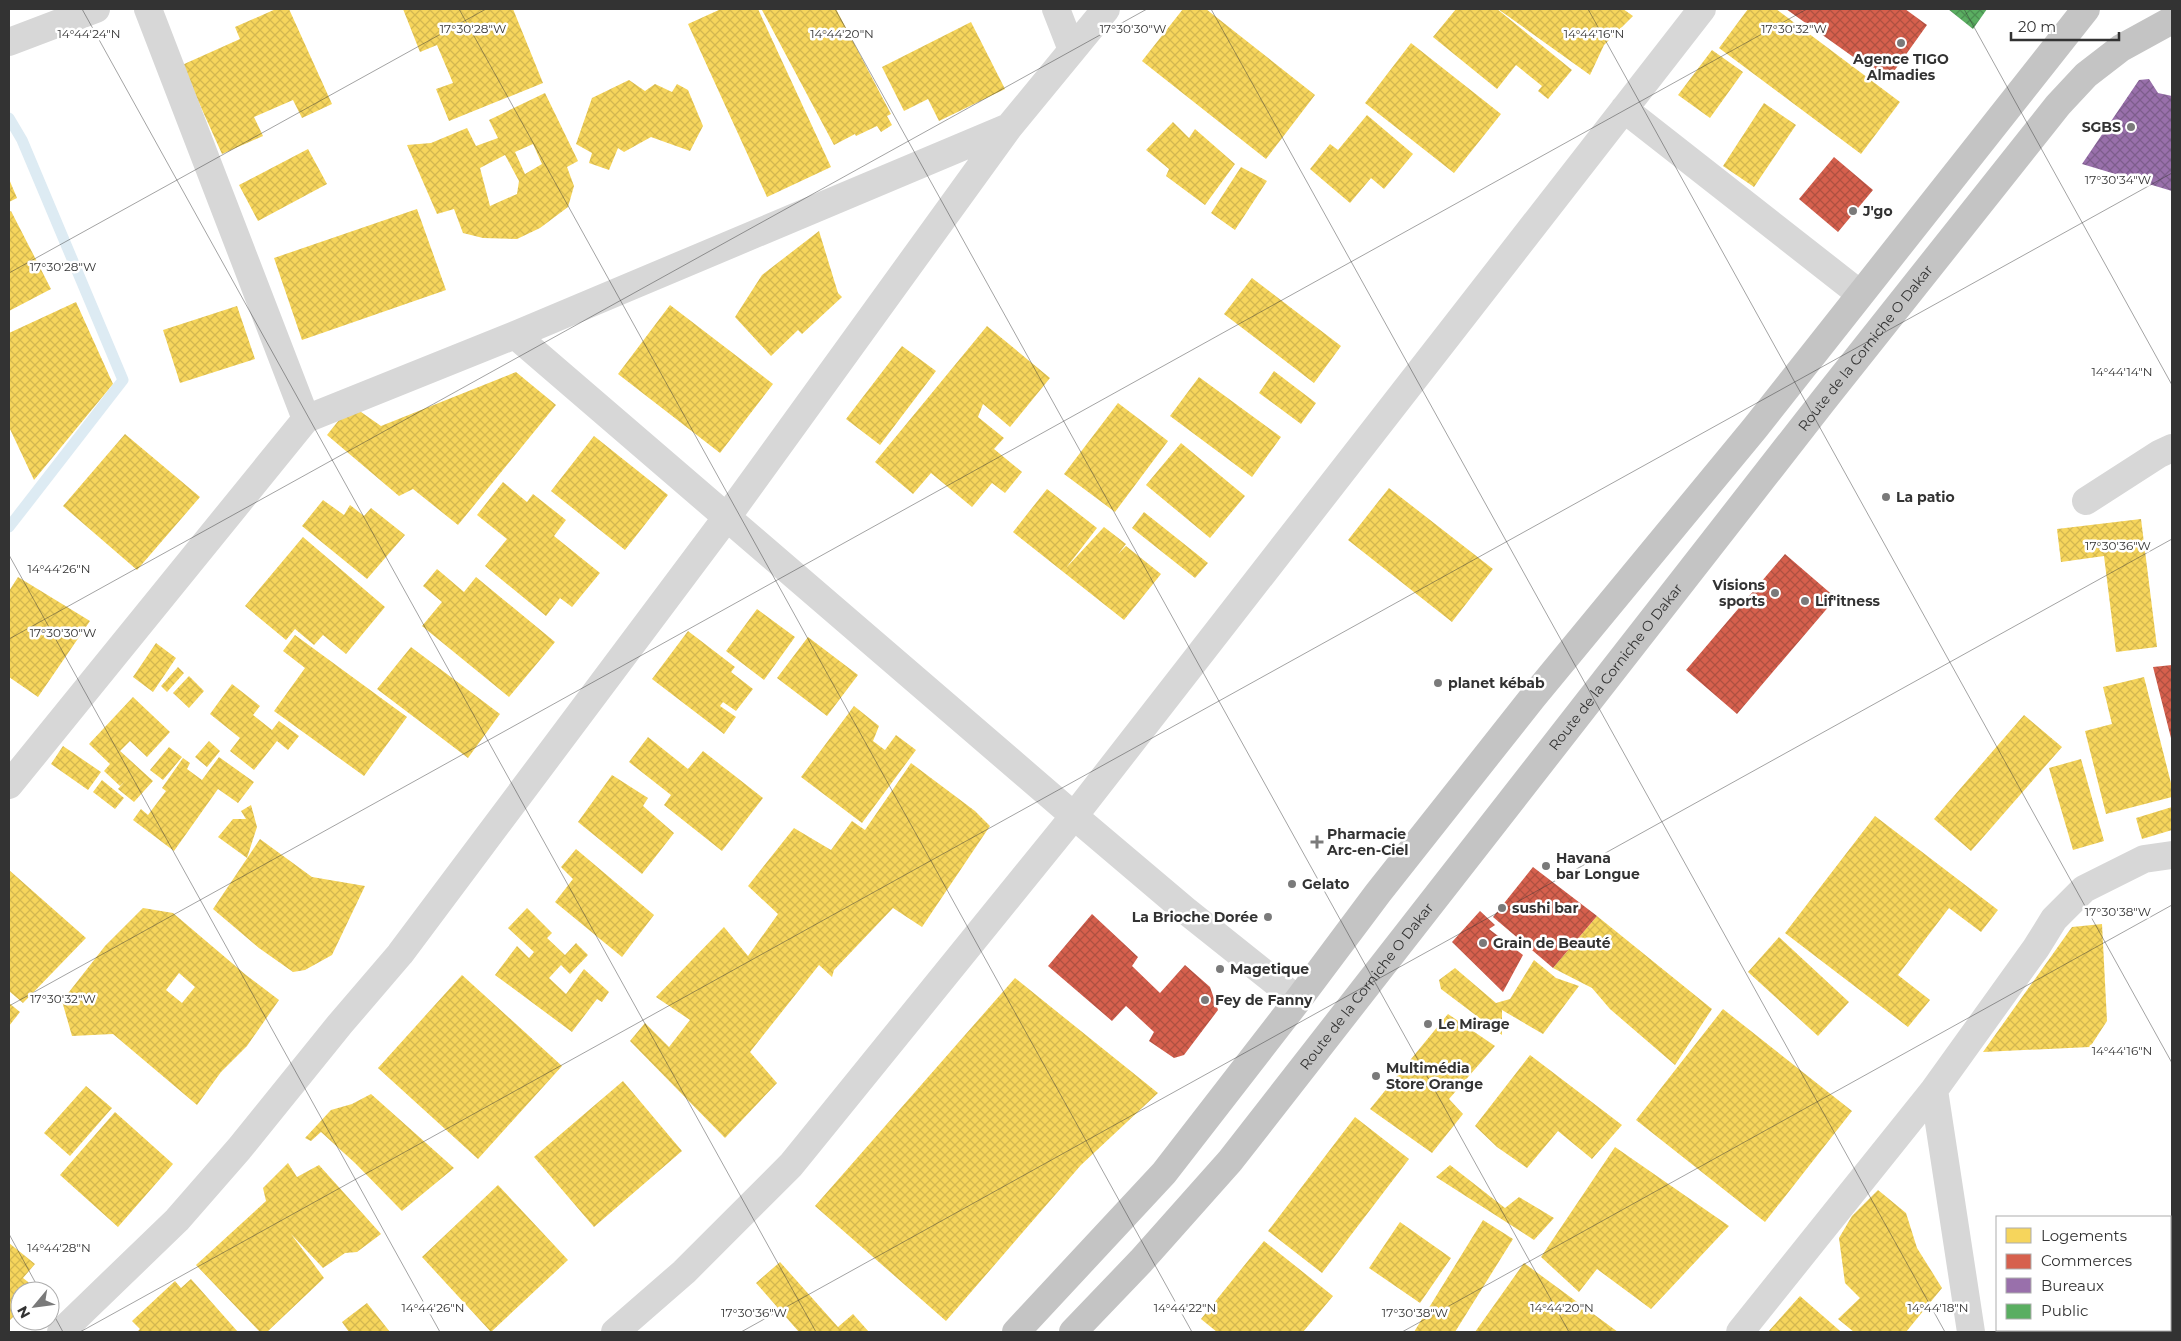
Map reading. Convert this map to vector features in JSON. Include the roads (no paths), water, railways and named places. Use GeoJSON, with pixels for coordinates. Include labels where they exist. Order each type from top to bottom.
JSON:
{"type":"FeatureCollection","features":[{"type":"Feature","properties":{"kind":"highway"},"geometry":{"type":"LineString","coordinates":[[1016,1332],[1164,1173],[1378,893],[1533,697],[1755,428],[2086,9]]}},
{"type":"Feature","properties":{"kind":"highway"},"geometry":{"type":"LineString","coordinates":[[2156,9],[2172,19]]}},
{"type":"Feature","properties":{"kind":"highway","name":"Route de la Corniche O Dakar"},"geometry":{"type":"LineString","coordinates":[[1073,1332],[1141,1261],[1237,1154],[1829,393],[2058,105],[2086,75],[2122,48],[2172,19]]}},
{"type":"Feature","properties":{"kind":"street"},"geometry":{"type":"LineString","coordinates":[[11,41],[96,9]]}},
{"type":"Feature","properties":{"kind":"street"},"geometry":{"type":"LineString","coordinates":[[148,9],[306,419]]}},
{"type":"Feature","properties":{"kind":"street"},"geometry":{"type":"LineString","coordinates":[[1056,9],[1072,50]]}},
{"type":"Feature","properties":{"kind":"street"},"geometry":{"type":"LineString","coordinates":[[61,1332],[177,1220],[239,1149],[340,1024],[400,954],[727,517],[1008,126],[1106,9]]}},
{"type":"Feature","properties":{"kind":"street"},"geometry":{"type":"LineString","coordinates":[[616,1332],[684,1272],[791,1165],[1074,816],[1702,9]]}},
{"type":"Feature","properties":{"kind":"street"},"geometry":{"type":"LineString","coordinates":[[1624,109],[1860,294]]}},
{"type":"Feature","properties":{"kind":"street"},"geometry":{"type":"LineString","coordinates":[[9,786],[306,419],[515,335],[1008,126]]}},
{"type":"Feature","properties":{"kind":"street"},"geometry":{"type":"LineString","coordinates":[[515,335],[1074,816],[1185,910],[1298,1000]]}},
{"type":"Feature","properties":{"kind":"street"},"geometry":{"type":"LineString","coordinates":[[2086,501],[2159,454],[2172,448]]}},
{"type":"Feature","properties":{"kind":"street"},"geometry":{"type":"LineString","coordinates":[[1740,1332],[1934,1090],[2036,948],[2054,919],[2084,889],[2144,859],[2172,856]]}},
{"type":"Feature","properties":{"kind":"street"},"geometry":{"type":"LineString","coordinates":[[1934,1090],[1971,1332]]}},
{"type":"Feature","properties":{"kind":"waterway"},"geometry":{"type":"LineString","coordinates":[[9,118],[22,140],[123,380],[9,527]]}},
{"type":"Feature","properties":{"kind":"place","name":"Agence TIGO Almadies"},"geometry":{"type":"Point","coordinates":[1901,43]}},
{"type":"Feature","properties":{"kind":"place","name":"SGBS"},"geometry":{"type":"Point","coordinates":[2131,127]}},
{"type":"Feature","properties":{"kind":"place","name":"J'go"},"geometry":{"type":"Point","coordinates":[1853,211]}},
{"type":"Feature","properties":{"kind":"place","name":"La patio"},"geometry":{"type":"Point","coordinates":[1886,497]}},
{"type":"Feature","properties":{"kind":"place","name":"Visions sports"},"geometry":{"type":"Point","coordinates":[1775,593]}},
{"type":"Feature","properties":{"kind":"place","name":"Lif'itness"},"geometry":{"type":"Point","coordinates":[1805,601]}},
{"type":"Feature","properties":{"kind":"place","name":"planet kébab"},"geometry":{"type":"Point","coordinates":[1438,683]}},
{"type":"Feature","properties":{"kind":"place","name":"Pharmacie Arc-en-Ciel"},"geometry":{"type":"Point","coordinates":[1317,842]}},
{"type":"Feature","properties":{"kind":"place","name":"Havana bar Longue"},"geometry":{"type":"Point","coordinates":[1546,866]}},
{"type":"Feature","properties":{"kind":"place","name":"Gelato"},"geometry":{"type":"Point","coordinates":[1292,884]}},
{"type":"Feature","properties":{"kind":"place","name":"sushi bar"},"geometry":{"type":"Point","coordinates":[1502,908]}},
{"type":"Feature","properties":{"kind":"place","name":"La Brioche Dorée"},"geometry":{"type":"Point","coordinates":[1268,917]}},
{"type":"Feature","properties":{"kind":"place","name":"Grain de Beauté"},"geometry":{"type":"Point","coordinates":[1483,943]}},
{"type":"Feature","properties":{"kind":"place","name":"Magetique"},"geometry":{"type":"Point","coordinates":[1220,969]}},
{"type":"Feature","properties":{"kind":"place","name":"Fey de Fanny"},"geometry":{"type":"Point","coordinates":[1205,1000]}},
{"type":"Feature","properties":{"kind":"place","name":"Le Mirage"},"geometry":{"type":"Point","coordinates":[1428,1024]}},
{"type":"Feature","properties":{"kind":"place","name":"Multimédia Store Orange"},"geometry":{"type":"Point","coordinates":[1376,1076]}}]}
